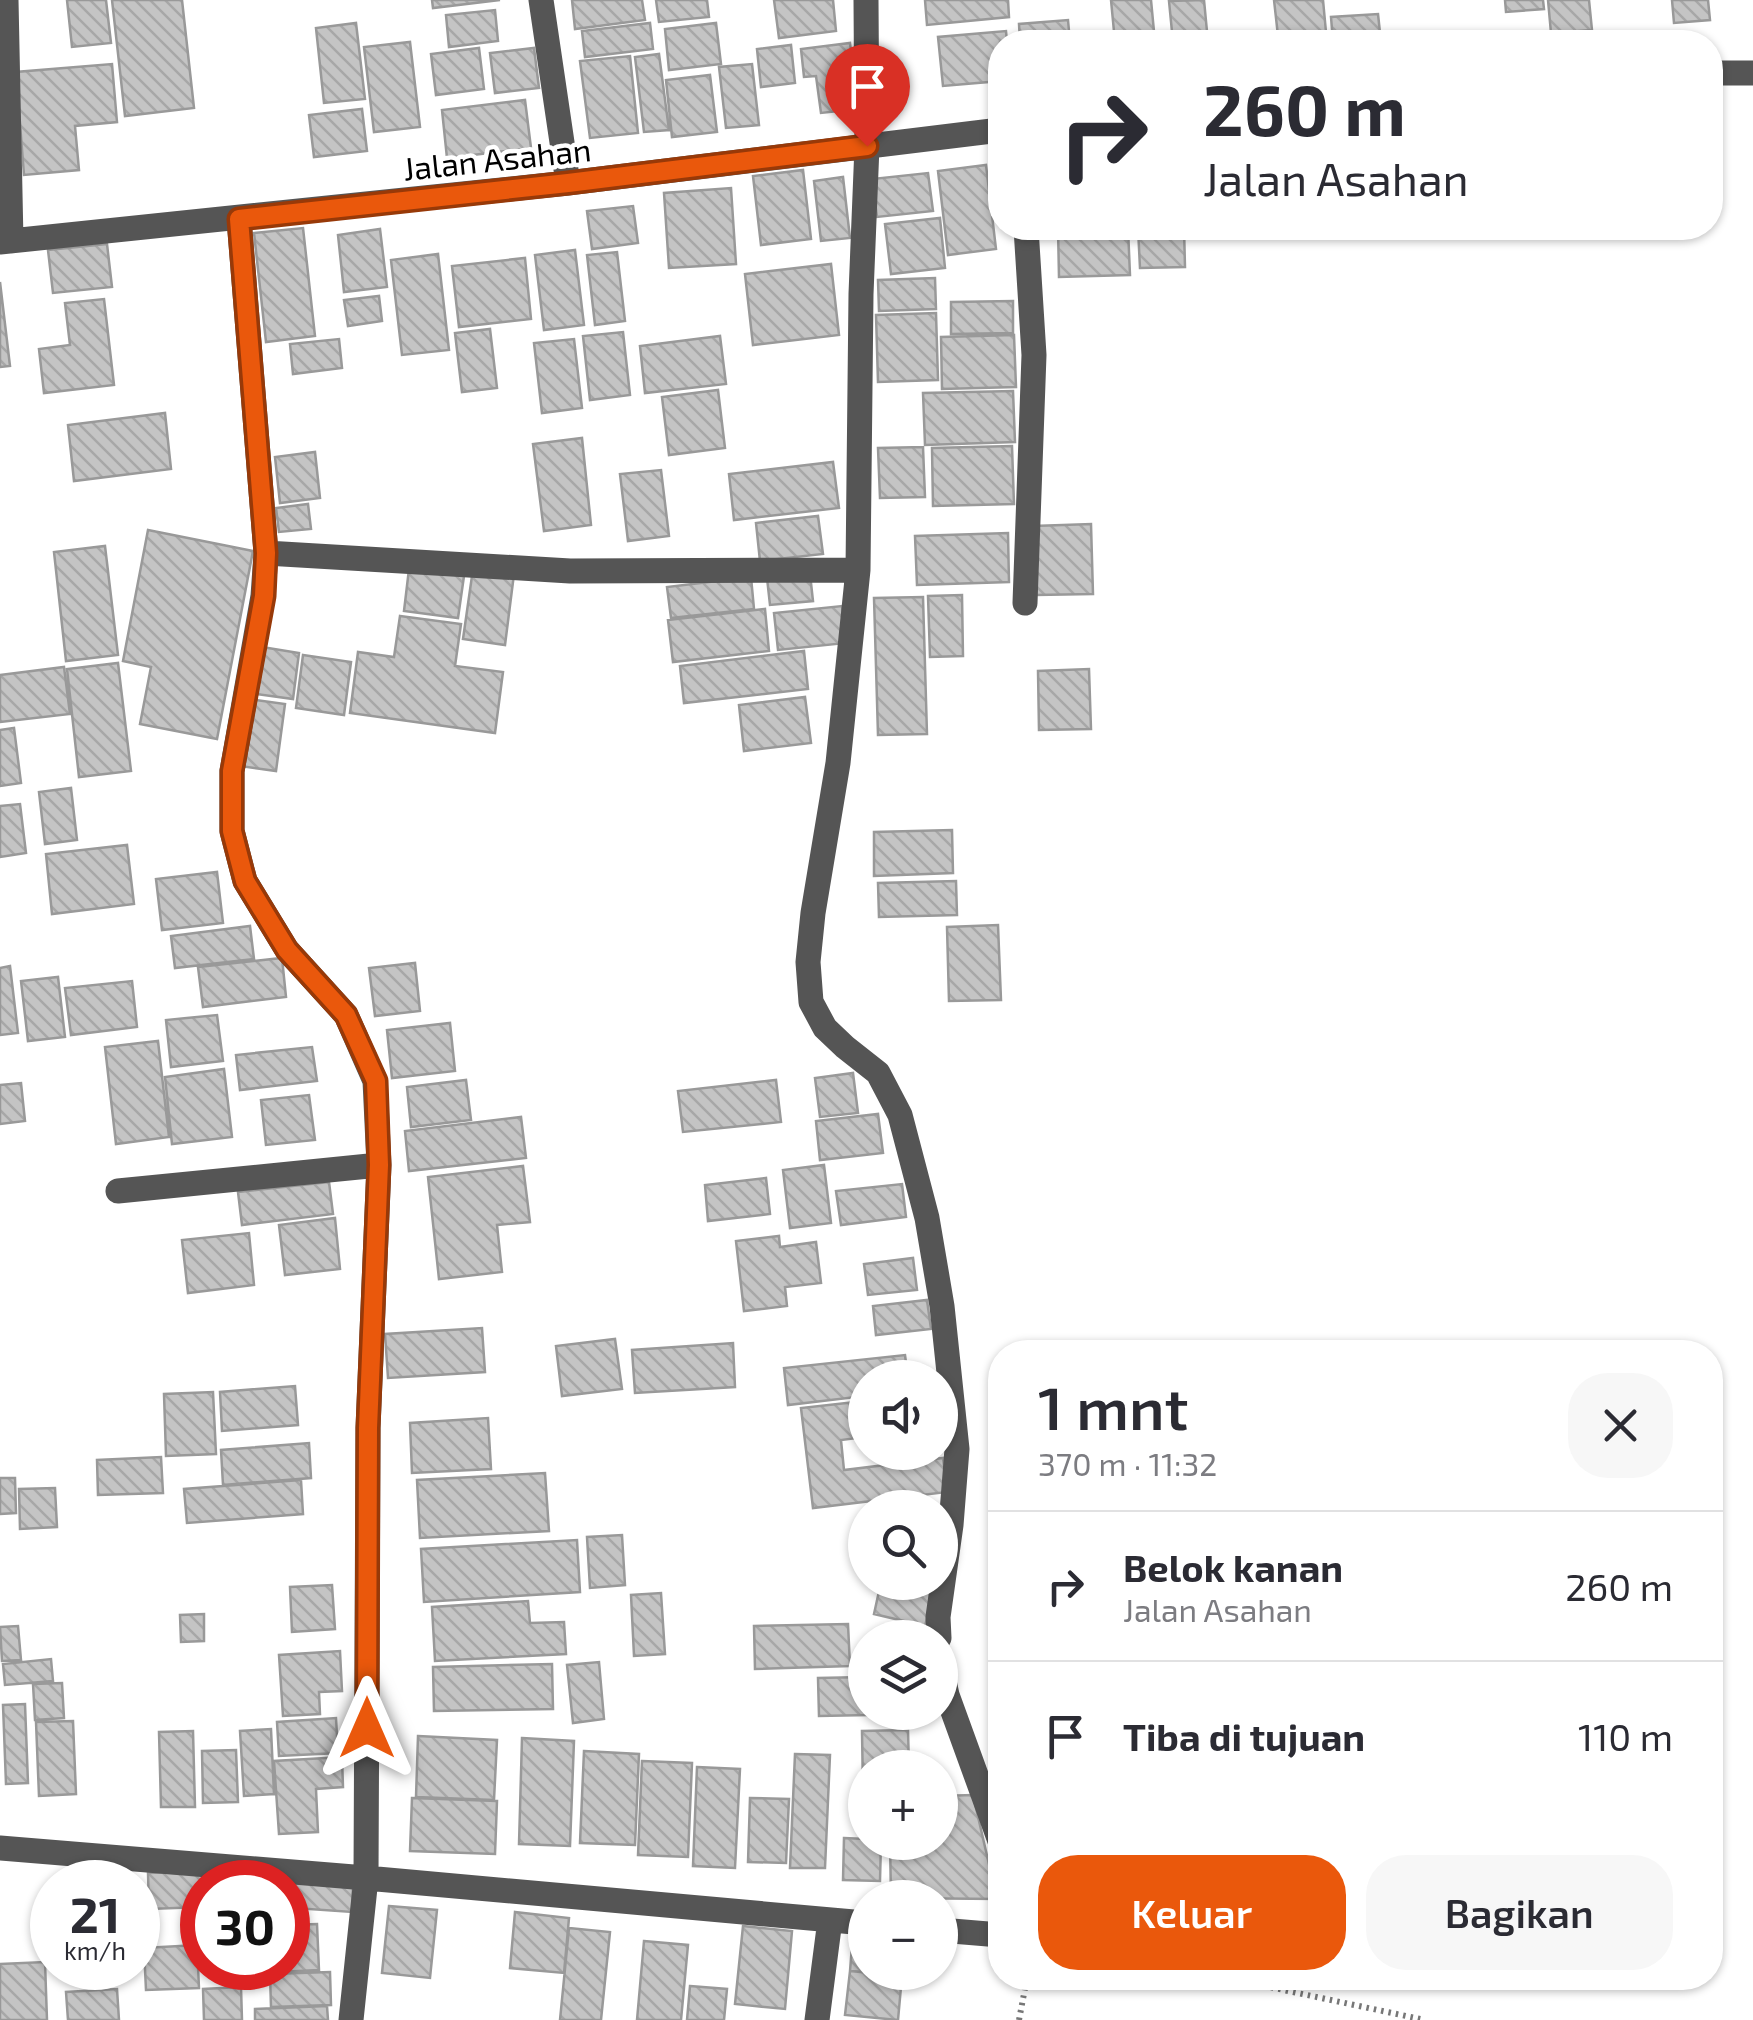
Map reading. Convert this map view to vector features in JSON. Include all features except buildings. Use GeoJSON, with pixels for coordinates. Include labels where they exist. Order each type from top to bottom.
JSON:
{"type":"FeatureCollection","features":[{"type":"Feature","properties":{"kind":"street"},"geometry":{"type":"LineString","coordinates":[[5,241],[6,0]]}},
{"type":"Feature","properties":{"kind":"street"},"geometry":{"type":"LineString","coordinates":[[541,0],[568,183]]}},
{"type":"Feature","properties":{"kind":"street"},"geometry":{"type":"LineString","coordinates":[[866,0],[867,146],[860,294],[858,570],[838,763],[808,962],[810,1002],[825,1028],[878,1072],[900,1115],[928,1218],[942,1306],[956,1450],[938,1620]]}},
{"type":"Feature","properties":{"kind":"street"},"geometry":{"type":"LineString","coordinates":[[1723,73],[1753,73]]}},
{"type":"Feature","properties":{"kind":"street","name":"Jalan Asahan"},"geometry":{"type":"LineString","coordinates":[[5,241],[568,183],[988,131]]}},
{"type":"Feature","properties":{"kind":"street"},"geometry":{"type":"LineString","coordinates":[[239,219],[266,553],[264,596],[232,771],[232,831],[245,881],[287,950],[346,1015],[376,1081],[379,1165],[368,1428],[366,1878],[351,2020]]}},
{"type":"Feature","properties":{"kind":"street"},"geometry":{"type":"LineString","coordinates":[[1025,604],[1034,355],[1027,240]]}},
{"type":"Feature","properties":{"kind":"street"},"geometry":{"type":"LineString","coordinates":[[266,553],[570,570],[858,570]]}},
{"type":"Feature","properties":{"kind":"street"},"geometry":{"type":"LineString","coordinates":[[118,1191],[379,1165]]}},
{"type":"Feature","properties":{"kind":"street"},"geometry":{"type":"LineString","coordinates":[[958,1724],[988,1808]]}},
{"type":"Feature","properties":{"kind":"street"},"geometry":{"type":"LineString","coordinates":[[0,1848],[848,1922]]}},
{"type":"Feature","properties":{"kind":"street"},"geometry":{"type":"LineString","coordinates":[[816,2020],[830,1920]]}},
{"type":"Feature","properties":{"kind":"street"},"geometry":{"type":"LineString","coordinates":[[958,1932],[988,1934]]}},
{"type":"Feature","properties":{"kind":"path"},"geometry":{"type":"LineString","coordinates":[[1019,2020],[1024,1990]]}},
{"type":"Feature","properties":{"kind":"path"},"geometry":{"type":"LineString","coordinates":[[1284,1990],[1425,2020]]}},
{"type":"Feature","properties":{"kind":"route"},"geometry":{"type":"LineString","coordinates":[[367,1728],[368,1428],[379,1165],[376,1081],[346,1015],[287,950],[245,881],[232,831],[232,771],[264,596],[266,553],[239,219],[867,146]]}}]}
